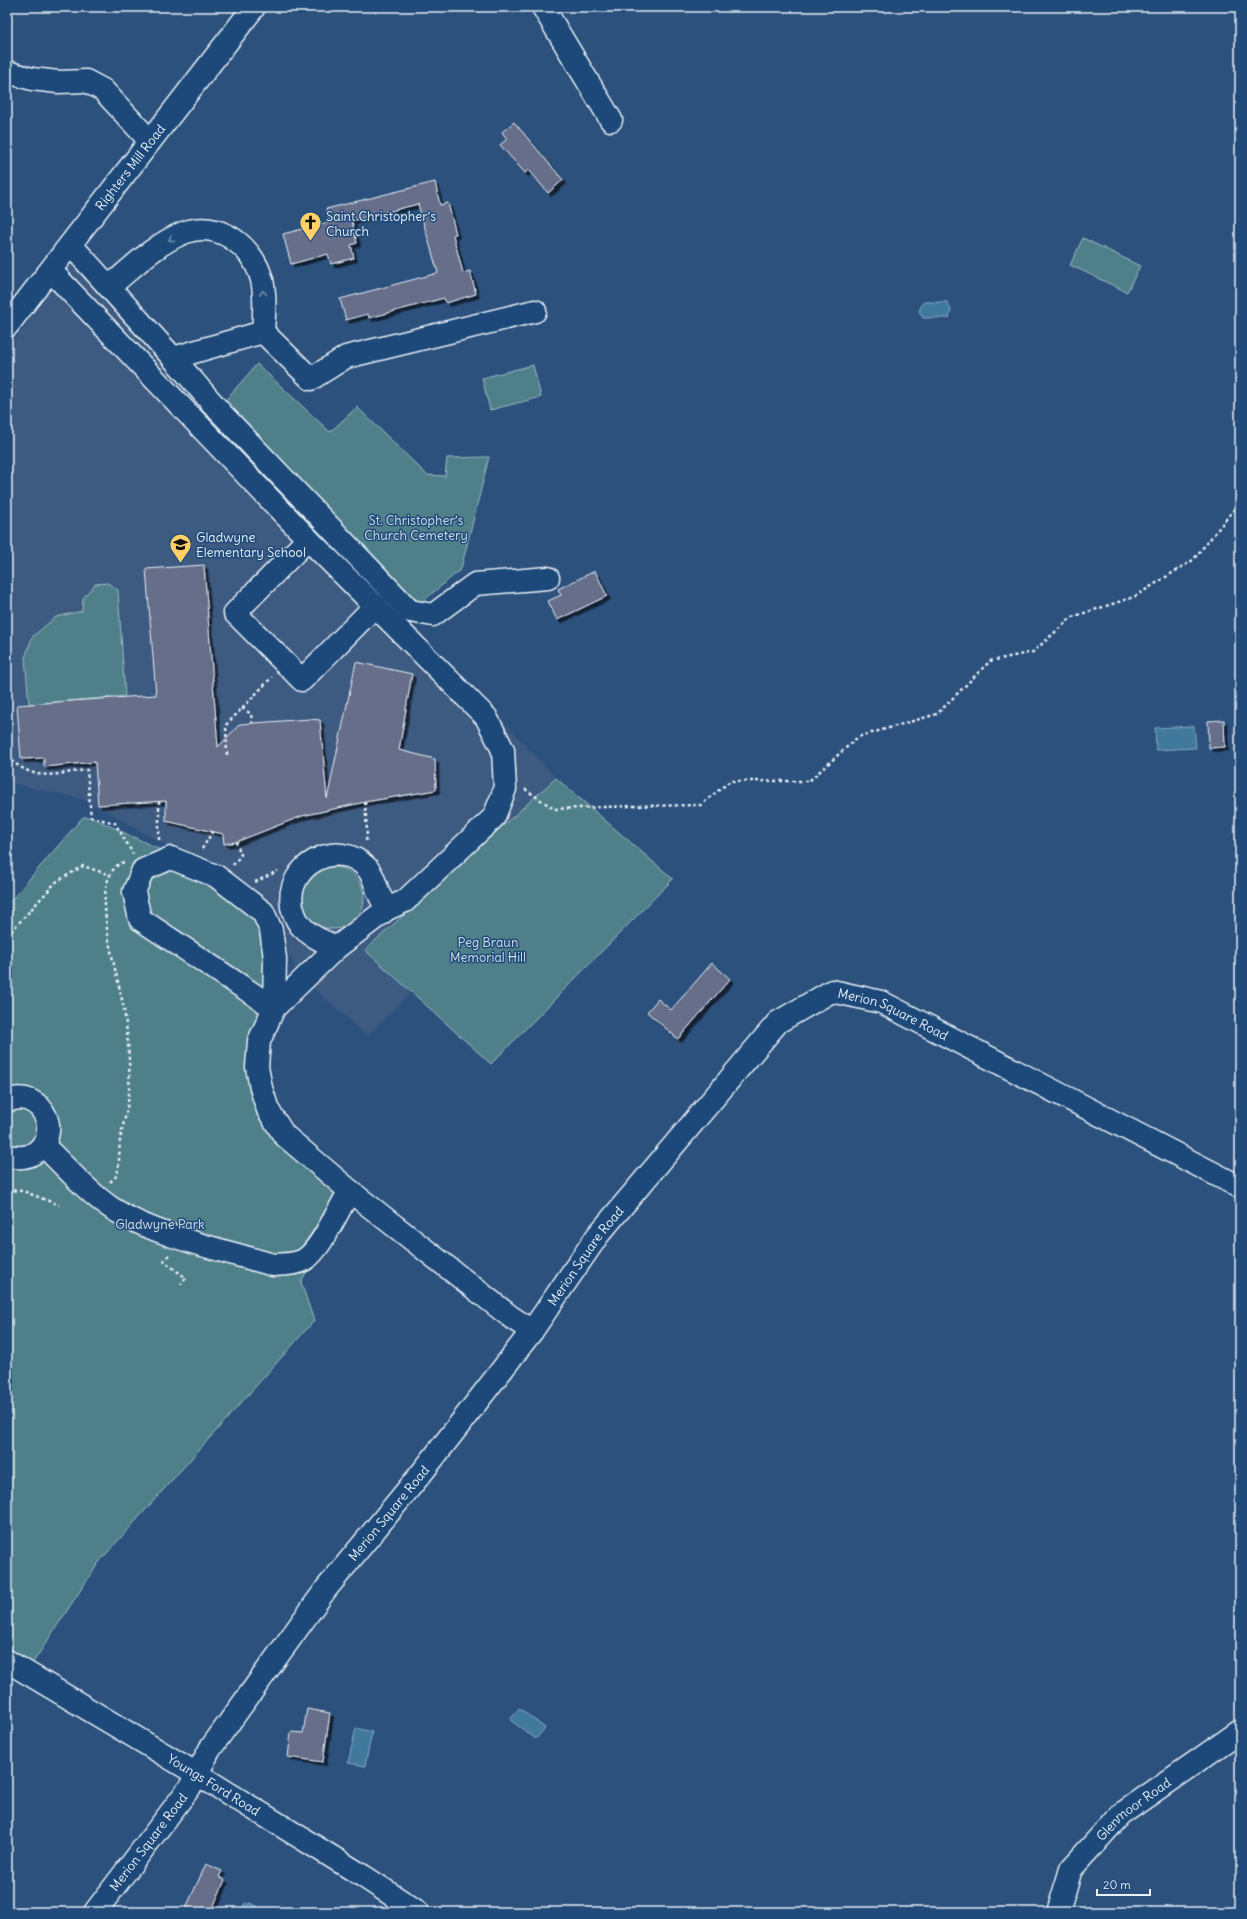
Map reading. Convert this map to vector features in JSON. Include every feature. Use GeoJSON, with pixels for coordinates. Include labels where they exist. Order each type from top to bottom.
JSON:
{"type":"FeatureCollection","features":[{"type":"Feature","properties":{"kind":"street","name":"Righters Mill Road"},"geometry":{"type":"LineString","coordinates":[[7,326],[254,7]]}},
{"type":"Feature","properties":{"kind":"street"},"geometry":{"type":"LineString","coordinates":[[543,7],[611,120]]}},
{"type":"Feature","properties":{"kind":"street"},"geometry":{"type":"LineString","coordinates":[[7,72],[32,79],[58,82],[86,81],[103,90],[150,141]]}},
{"type":"Feature","properties":{"kind":"street"},"geometry":{"type":"LineString","coordinates":[[109,288],[163,243],[189,231],[213,229],[227,235],[240,244],[258,270],[262,281],[264,295],[263,332],[311,379],[346,357],[535,311]]}},
{"type":"Feature","properties":{"kind":"street"},"geometry":{"type":"LineString","coordinates":[[71,245],[221,413],[410,611],[433,615],[475,584],[548,578]]}},
{"type":"Feature","properties":{"kind":"street"},"geometry":{"type":"LineString","coordinates":[[51,271],[308,539],[486,717],[503,750],[505,789],[494,817],[405,901],[387,909],[336,948],[274,1008],[259,1041],[257,1067],[261,1088],[268,1110],[284,1136],[350,1191],[511,1317],[532,1331]]}},
{"type":"Feature","properties":{"kind":"street"},"geometry":{"type":"LineString","coordinates":[[173,358],[263,332]]}},
{"type":"Feature","properties":{"kind":"street"},"geometry":{"type":"LineString","coordinates":[[308,539],[235,613],[285,664],[302,680],[374,606]]}},
{"type":"Feature","properties":{"kind":"street"},"geometry":{"type":"LineString","coordinates":[[336,948],[328,942],[314,937],[302,927],[294,914],[291,900],[293,885],[300,872],[312,862],[325,856],[340,855],[355,859],[367,868],[375,880],[379,895],[387,909]]}},
{"type":"Feature","properties":{"kind":"street"},"geometry":{"type":"LineString","coordinates":[[171,858],[216,876],[263,912],[271,930],[275,958],[274,1008],[140,919],[134,892],[139,864],[171,858]]}},
{"type":"Feature","properties":{"kind":"street","name":"Merion Square Road"},"geometry":{"type":"LineString","coordinates":[[95,1912],[190,1787],[210,1749],[326,1589],[424,1470],[532,1331],[598,1235],[778,1022],[832,991],[881,1002],[1240,1187]]}},
{"type":"Feature","properties":{"kind":"street"},"geometry":{"type":"LineString","coordinates":[[7,1101],[19,1098],[27,1099],[40,1108],[48,1122],[49,1130],[43,1145],[36,1152],[19,1158],[7,1155]]}},
{"type":"Feature","properties":{"kind":"street"},"geometry":{"type":"LineString","coordinates":[[43,1145],[94,1195],[112,1208],[154,1229],[274,1265],[302,1261],[313,1253],[350,1191]]}},
{"type":"Feature","properties":{"kind":"street","name":"Youngs Ford Road"},"geometry":{"type":"LineString","coordinates":[[7,1661],[197,1774],[363,1876],[418,1912]]}},
{"type":"Feature","properties":{"kind":"street","name":"Glenmoor Road"},"geometry":{"type":"LineString","coordinates":[[1058,1912],[1071,1869],[1120,1815],[1240,1731]]}},
{"type":"Feature","properties":{"kind":"path"},"geometry":{"type":"LineString","coordinates":[[504,773],[554,809],[701,805],[730,781],[809,781],[858,737],[937,714],[990,661],[1034,652],[1072,617],[1134,597],[1193,560],[1240,502]]}},
{"type":"Feature","properties":{"kind":"path"},"geometry":{"type":"LineString","coordinates":[[227,755],[226,724],[285,664]]}},
{"type":"Feature","properties":{"kind":"path"},"geometry":{"type":"LineString","coordinates":[[242,708],[251,714],[252,723]]}},
{"type":"Feature","properties":{"kind":"path"},"geometry":{"type":"LineString","coordinates":[[7,756],[18,767],[39,775],[87,770],[91,817],[115,824],[139,864]]}},
{"type":"Feature","properties":{"kind":"path"},"geometry":{"type":"LineString","coordinates":[[159,802],[160,844]]}},
{"type":"Feature","properties":{"kind":"path"},"geometry":{"type":"LineString","coordinates":[[364,847],[367,831],[365,802]]}},
{"type":"Feature","properties":{"kind":"path"},"geometry":{"type":"LineString","coordinates":[[153,846],[166,843]]}},
{"type":"Feature","properties":{"kind":"path"},"geometry":{"type":"LineString","coordinates":[[196,847],[202,850]]}},
{"type":"Feature","properties":{"kind":"path"},"geometry":{"type":"LineString","coordinates":[[94,1195],[116,1177],[120,1139],[129,1092],[127,1033],[106,920],[104,904],[106,888],[110,875],[117,866],[124,862],[139,864]]}},
{"type":"Feature","properties":{"kind":"path"},"geometry":{"type":"LineString","coordinates":[[7,936],[56,882],[84,866],[110,875]]}},
{"type":"Feature","properties":{"kind":"path"},"geometry":{"type":"LineString","coordinates":[[250,885],[282,868]]}},
{"type":"Feature","properties":{"kind":"path"},"geometry":{"type":"LineString","coordinates":[[7,1190],[23,1191],[59,1205]]}},
{"type":"Feature","properties":{"kind":"path"},"geometry":{"type":"LineString","coordinates":[[164,1261],[186,1278],[181,1284]]}},
{"type":"Feature","properties":{"kind":"shaded area","name":"Gladwyne Elementary School"},"geometry":{"type":"Polygon","coordinates":[[[71,263],[556,778],[593,810],[367,1036],[296,972],[281,932],[239,888],[113,815],[82,799],[7,782],[7,350],[71,263]]]}},
{"type":"Feature","properties":{"kind":"shaded area"},"geometry":{"type":"Polygon","coordinates":[[[923,302],[947,302],[951,310],[949,318],[923,318],[919,311],[923,302]]]}},
{"type":"Feature","properties":{"kind":"shaded area"},"geometry":{"type":"Polygon","coordinates":[[[1194,726],[1196,748],[1156,750],[1155,728],[1194,726]]]}},
{"type":"Feature","properties":{"kind":"shaded area"},"geometry":{"type":"Polygon","coordinates":[[[519,1708],[545,1728],[536,1739],[510,1720],[519,1708]]]}},
{"type":"Feature","properties":{"kind":"shaded area"},"geometry":{"type":"Polygon","coordinates":[[[356,1728],[372,1732],[365,1766],[348,1763],[356,1728]]]}},
{"type":"Feature","properties":{"kind":"shaded area"},"geometry":{"type":"Polygon","coordinates":[[[245,1903],[257,1906],[257,1912],[241,1912],[245,1903]]]}},
{"type":"Feature","properties":{"kind":"green space"},"geometry":{"type":"Polygon","coordinates":[[[1083,238],[1140,266],[1127,292],[1070,265],[1083,238]]]}},
{"type":"Feature","properties":{"kind":"green space","name":"St. Christopher’s Church Cemetery"},"geometry":{"type":"Polygon","coordinates":[[[257,364],[330,432],[357,407],[427,475],[445,476],[447,458],[489,457],[461,569],[416,607],[222,404],[257,364]]]}},
{"type":"Feature","properties":{"kind":"green space"},"geometry":{"type":"Polygon","coordinates":[[[533,365],[541,397],[490,410],[482,378],[533,365]]]}},
{"type":"Feature","properties":{"kind":"green space"},"geometry":{"type":"Polygon","coordinates":[[[108,583],[118,590],[125,696],[29,704],[25,658],[32,637],[56,617],[82,611],[83,598],[95,584],[108,583]]]}},
{"type":"Feature","properties":{"kind":"green space","name":"Peg Braun Memorial Hill"},"geometry":{"type":"Polygon","coordinates":[[[556,778],[673,879],[491,1064],[365,950],[556,778]]]}},
{"type":"Feature","properties":{"kind":"green space","name":"Gladwyne Park"},"geometry":{"type":"Polygon","coordinates":[[[83,817],[91,817],[216,876],[271,930],[259,1041],[268,1110],[350,1191],[301,1282],[314,1321],[99,1562],[30,1667],[7,1654],[7,905],[83,817]]]}},
{"type":"Feature","properties":{"kind":"green space"},"geometry":{"type":"Polygon","coordinates":[[[333,867],[345,869],[355,876],[362,886],[364,898],[362,910],[355,920],[345,927],[333,929],[321,927],[311,920],[304,910],[302,898],[304,886],[311,876],[321,869],[333,867]]]}},
{"type":"Feature","properties":{"kind":"building"},"geometry":{"type":"Polygon","coordinates":[[[514,122],[563,180],[548,193],[529,170],[525,173],[500,145],[507,139],[502,132],[514,122]]]}},
{"type":"Feature","properties":{"kind":"building"},"geometry":{"type":"Polygon","coordinates":[[[435,182],[440,205],[448,203],[456,234],[453,235],[463,273],[470,271],[476,294],[446,303],[444,298],[369,318],[368,314],[346,320],[340,299],[438,273],[418,204],[352,221],[357,243],[351,245],[354,258],[331,264],[328,254],[291,264],[283,234],[330,222],[326,209],[435,182]]]}},
{"type":"Feature","properties":{"kind":"building"},"geometry":{"type":"Polygon","coordinates":[[[204,565],[218,747],[240,724],[310,719],[320,720],[327,799],[356,662],[412,674],[399,750],[435,759],[436,790],[365,802],[302,816],[236,842],[224,844],[223,834],[166,821],[166,801],[98,805],[95,762],[44,767],[44,758],[21,759],[17,705],[156,695],[146,569],[204,565]]]}},
{"type":"Feature","properties":{"kind":"building"},"geometry":{"type":"Polygon","coordinates":[[[595,571],[607,596],[557,620],[548,601],[561,595],[558,589],[595,571]]]}},
{"type":"Feature","properties":{"kind":"building"},"geometry":{"type":"Polygon","coordinates":[[[1224,720],[1225,747],[1209,748],[1208,721],[1224,720]]]}},
{"type":"Feature","properties":{"kind":"building"},"geometry":{"type":"Polygon","coordinates":[[[712,963],[730,979],[678,1039],[647,1012],[658,999],[671,1010],[712,963]]]}},
{"type":"Feature","properties":{"kind":"building"},"geometry":{"type":"Polygon","coordinates":[[[307,1709],[330,1713],[323,1762],[288,1757],[291,1732],[303,1733],[307,1709]]]}},
{"type":"Feature","properties":{"kind":"building"},"geometry":{"type":"Polygon","coordinates":[[[206,1864],[222,1871],[219,1877],[225,1880],[211,1912],[184,1912],[206,1864]]]}},
{"type":"Feature","properties":{"kind":"place","name":"Saint Christopher’s Church"},"geometry":{"type":"Point","coordinates":[310,242]}},
{"type":"Feature","properties":{"kind":"place","name":"Gladwyne Elementary School"},"geometry":{"type":"Point","coordinates":[181,564]}}]}
